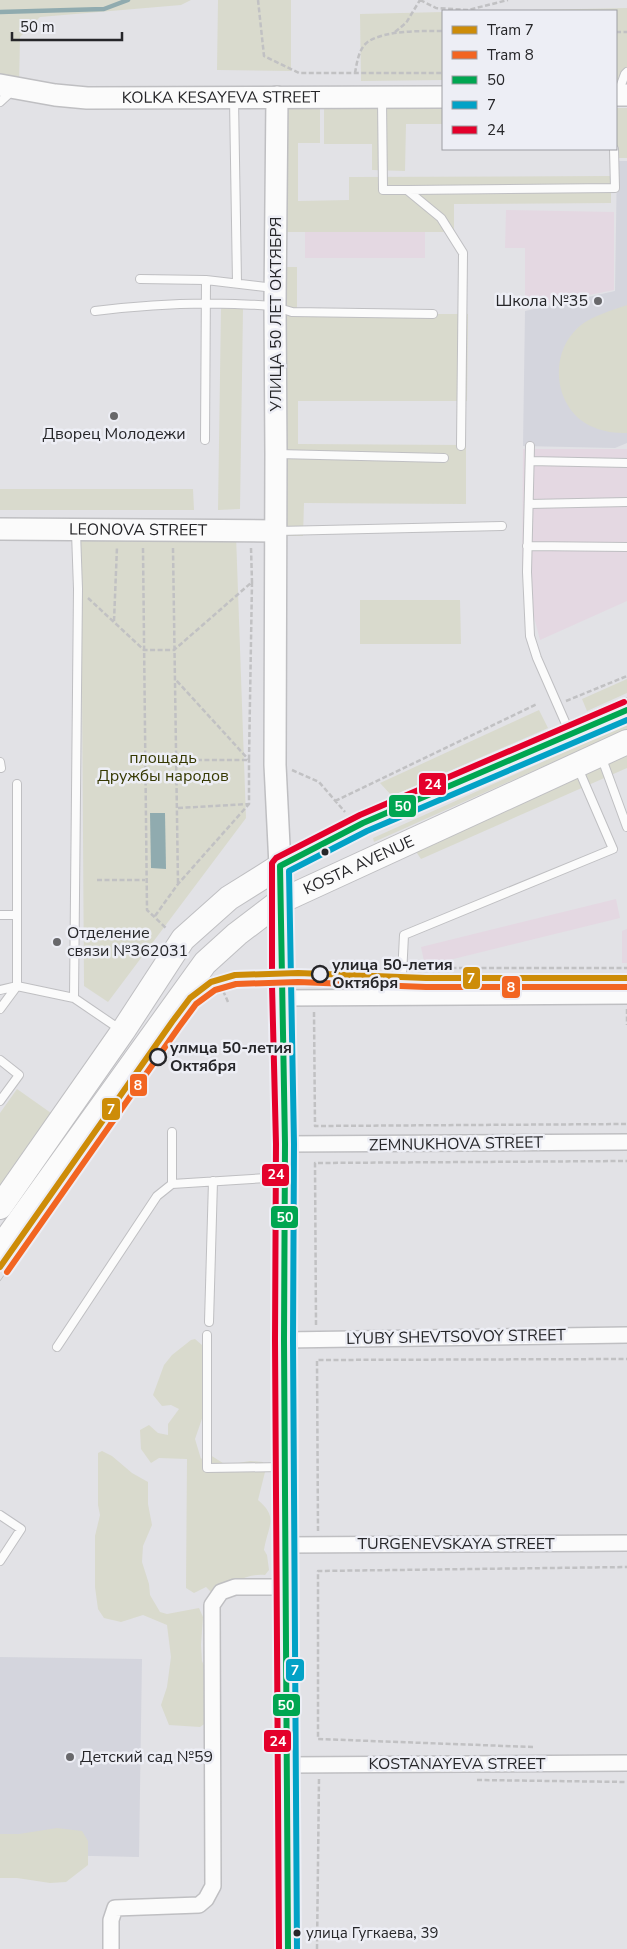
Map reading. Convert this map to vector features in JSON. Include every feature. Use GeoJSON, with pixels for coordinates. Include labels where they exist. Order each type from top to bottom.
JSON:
{"type":"FeatureCollection","features":[{"type":"Feature","properties":{"kind":"main road","name":"KOSTA AVENUE"},"geometry":{"type":"LineString","coordinates":[[0,1207],[123,1031],[183,940],[229,898],[280,866],[364,823],[627,710]]}},
{"type":"Feature","properties":{"kind":"main road","name":"KOSTA AVENUE"},"geometry":{"type":"LineString","coordinates":[[0,1248],[206,963],[237,934],[279,902],[627,742]]}},
{"type":"Feature","properties":{"kind":"street","name":"KOLKA KESAYEVA STREET"},"geometry":{"type":"LineString","coordinates":[[5,91],[87,98],[442,97]]}},
{"type":"Feature","properties":{"kind":"street","name":"УЛИЦА 50 ЛЕТ ОКТЯБРЯ"},"geometry":{"type":"LineString","coordinates":[[276,531],[275,297],[277,97]]}},
{"type":"Feature","properties":{"kind":"street","name":"LEONOVA STREET"},"geometry":{"type":"LineString","coordinates":[[0,529],[276,531]]}},
{"type":"Feature","properties":{"kind":"street"},"geometry":{"type":"LineString","coordinates":[[276,531],[275,764],[280,866],[281,998],[286,1144],[284,1340],[288,1949]]}},
{"type":"Feature","properties":{"kind":"street"},"geometry":{"type":"LineString","coordinates":[[281,998],[627,996]]}},
{"type":"Feature","properties":{"kind":"street","name":"ZEMNUKHOVA STREET"},"geometry":{"type":"LineString","coordinates":[[286,1144],[627,1142]]}},
{"type":"Feature","properties":{"kind":"street","name":"LYUBY SHEVTSOVOY STREET"},"geometry":{"type":"LineString","coordinates":[[284,1340],[627,1335]]}},
{"type":"Feature","properties":{"kind":"street","name":"TURGENEVSKAYA STREET"},"geometry":{"type":"LineString","coordinates":[[286,1545],[627,1543]]}},
{"type":"Feature","properties":{"kind":"street"},"geometry":{"type":"LineString","coordinates":[[111,1949],[111,1920],[114,1908],[199,1905],[206,1899],[213,1886],[212,1605],[221,1592],[235,1587],[286,1587]]}},
{"type":"Feature","properties":{"kind":"street","name":"KOSTANAYEVA STREET"},"geometry":{"type":"LineString","coordinates":[[288,1765],[627,1763]]}},
{"type":"Feature","properties":{"kind":"lane"},"geometry":{"type":"LineString","coordinates":[[620,95],[627,72]]}},
{"type":"Feature","properties":{"kind":"lane"},"geometry":{"type":"LineString","coordinates":[[234,97],[237,283]]}},
{"type":"Feature","properties":{"kind":"lane"},"geometry":{"type":"LineString","coordinates":[[382,97],[383,190],[615,188],[614,150]]}},
{"type":"Feature","properties":{"kind":"lane"},"geometry":{"type":"LineString","coordinates":[[407,190],[441,218],[463,253],[461,446]]}},
{"type":"Feature","properties":{"kind":"lane"},"geometry":{"type":"LineString","coordinates":[[140,279],[206,280],[237,283],[275,297],[292,312],[433,314]]}},
{"type":"Feature","properties":{"kind":"lane"},"geometry":{"type":"LineString","coordinates":[[205,440],[206,280]]}},
{"type":"Feature","properties":{"kind":"lane"},"geometry":{"type":"LineString","coordinates":[[95,311],[145,305],[206,303],[275,297]]}},
{"type":"Feature","properties":{"kind":"lane"},"geometry":{"type":"LineString","coordinates":[[530,446],[527,546],[530,636],[537,658],[570,734]]}},
{"type":"Feature","properties":{"kind":"lane"},"geometry":{"type":"LineString","coordinates":[[276,454],[444,458]]}},
{"type":"Feature","properties":{"kind":"lane"},"geometry":{"type":"LineString","coordinates":[[530,461],[627,463]]}},
{"type":"Feature","properties":{"kind":"lane"},"geometry":{"type":"LineString","coordinates":[[529,504],[627,502]]}},
{"type":"Feature","properties":{"kind":"lane"},"geometry":{"type":"LineString","coordinates":[[276,531],[502,526]]}},
{"type":"Feature","properties":{"kind":"lane"},"geometry":{"type":"LineString","coordinates":[[74,998],[78,589],[76,529]]}},
{"type":"Feature","properties":{"kind":"lane"},"geometry":{"type":"LineString","coordinates":[[527,546],[627,547]]}},
{"type":"Feature","properties":{"kind":"lane"},"geometry":{"type":"LineString","coordinates":[[600,754],[627,827]]}},
{"type":"Feature","properties":{"kind":"lane"},"geometry":{"type":"LineString","coordinates":[[0,762],[0,768]]}},
{"type":"Feature","properties":{"kind":"lane"},"geometry":{"type":"LineString","coordinates":[[401,996],[404,935],[613,850],[577,766]]}},
{"type":"Feature","properties":{"kind":"lane"},"geometry":{"type":"LineString","coordinates":[[0,1009],[17,986],[17,784]]}},
{"type":"Feature","properties":{"kind":"lane"},"geometry":{"type":"LineString","coordinates":[[0,915],[17,915]]}},
{"type":"Feature","properties":{"kind":"lane"},"geometry":{"type":"LineString","coordinates":[[0,990],[17,986],[74,998],[123,1031]]}},
{"type":"Feature","properties":{"kind":"lane"},"geometry":{"type":"LineString","coordinates":[[0,1060],[19,1075],[0,1102]]}},
{"type":"Feature","properties":{"kind":"lane"},"geometry":{"type":"LineString","coordinates":[[172,1132],[172,1184]]}},
{"type":"Feature","properties":{"kind":"lane"},"geometry":{"type":"LineString","coordinates":[[57,1347],[157,1196],[172,1184],[285,1176]]}},
{"type":"Feature","properties":{"kind":"lane"},"geometry":{"type":"LineString","coordinates":[[209,1322],[213,1181]]}},
{"type":"Feature","properties":{"kind":"lane"},"geometry":{"type":"LineString","coordinates":[[207,1335],[207,1468],[285,1467]]}},
{"type":"Feature","properties":{"kind":"lane"},"geometry":{"type":"LineString","coordinates":[[0,1515],[21,1529],[0,1561]]}},
{"type":"Feature","properties":{"kind":"path"},"geometry":{"type":"LineString","coordinates":[[258,0],[264,56],[299,73],[442,73]]}},
{"type":"Feature","properties":{"kind":"path"},"geometry":{"type":"LineString","coordinates":[[394,33],[406,23],[420,0],[436,8],[468,10],[508,0]]}},
{"type":"Feature","properties":{"kind":"path"},"geometry":{"type":"LineString","coordinates":[[355,73],[357,57],[368,42],[394,33],[442,31]]}},
{"type":"Feature","properties":{"kind":"path"},"geometry":{"type":"LineString","coordinates":[[143,545],[145,880],[147,910],[168,930]]}},
{"type":"Feature","properties":{"kind":"path"},"geometry":{"type":"LineString","coordinates":[[114,621],[117,546]]}},
{"type":"Feature","properties":{"kind":"path"},"geometry":{"type":"LineString","coordinates":[[173,546],[178,884]]}},
{"type":"Feature","properties":{"kind":"path"},"geometry":{"type":"LineString","coordinates":[[78,589],[144,650],[174,650],[252,582],[249,804],[178,884],[155,916]]}},
{"type":"Feature","properties":{"kind":"path"},"geometry":{"type":"LineString","coordinates":[[557,705],[627,676]]}},
{"type":"Feature","properties":{"kind":"path"},"geometry":{"type":"LineString","coordinates":[[175,679],[249,760]]}},
{"type":"Feature","properties":{"kind":"path"},"geometry":{"type":"LineString","coordinates":[[335,801],[537,704]]}},
{"type":"Feature","properties":{"kind":"path"},"geometry":{"type":"LineString","coordinates":[[177,760],[249,760]]}},
{"type":"Feature","properties":{"kind":"path"},"geometry":{"type":"LineString","coordinates":[[288,768],[319,782],[348,815]]}},
{"type":"Feature","properties":{"kind":"path"},"geometry":{"type":"LineString","coordinates":[[177,808],[249,804]]}},
{"type":"Feature","properties":{"kind":"path"},"geometry":{"type":"LineString","coordinates":[[97,880],[145,880]]}},
{"type":"Feature","properties":{"kind":"path"},"geometry":{"type":"LineString","coordinates":[[413,968],[627,968]]}},
{"type":"Feature","properties":{"kind":"path"},"geometry":{"type":"LineString","coordinates":[[215,973],[228,1002]]}},
{"type":"Feature","properties":{"kind":"path"},"geometry":{"type":"LineString","coordinates":[[314,1008],[314,1126],[627,1124]]}},
{"type":"Feature","properties":{"kind":"path"},"geometry":{"type":"LineString","coordinates":[[627,1009],[627,1025]]}},
{"type":"Feature","properties":{"kind":"path"},"geometry":{"type":"LineString","coordinates":[[316,1326],[315,1163],[627,1161]]}},
{"type":"Feature","properties":{"kind":"path"},"geometry":{"type":"LineString","coordinates":[[318,1534],[317,1360],[627,1359]]}},
{"type":"Feature","properties":{"kind":"path"},"geometry":{"type":"LineString","coordinates":[[537,1748],[318,1739],[318,1571],[627,1567]]}},
{"type":"Feature","properties":{"kind":"path"},"geometry":{"type":"LineString","coordinates":[[317,1949],[319,1778]]}},
{"type":"Feature","properties":{"kind":"shaded area","name":"Школа №35"},"geometry":{"type":"Polygon","coordinates":[[[617,161],[627,161],[627,443],[615,448],[523,446],[525,311],[615,291],[617,161]]]}},
{"type":"Feature","properties":{"kind":"shaded area"},"geometry":{"type":"Polygon","coordinates":[[[506,210],[614,212],[614,290],[525,308],[525,248],[505,248],[506,210]]]}},
{"type":"Feature","properties":{"kind":"shaded area"},"geometry":{"type":"Polygon","coordinates":[[[305,219],[425,219],[425,258],[305,258],[305,219]]]}},
{"type":"Feature","properties":{"kind":"shaded area"},"geometry":{"type":"Polygon","coordinates":[[[523,449],[627,449],[627,601],[540,640],[522,571],[523,449]]]}},
{"type":"Feature","properties":{"kind":"shaded area"},"geometry":{"type":"Polygon","coordinates":[[[616,899],[620,918],[425,966],[421,947],[616,899]]]}},
{"type":"Feature","properties":{"kind":"shaded area"},"geometry":{"type":"Polygon","coordinates":[[[627,929],[627,963],[622,963],[622,931],[627,929]]]}},
{"type":"Feature","properties":{"kind":"shaded area","name":"Детский сад №59"},"geometry":{"type":"Polygon","coordinates":[[[0,1657],[142,1659],[139,1857],[0,1854],[0,1657]]]}},
{"type":"Feature","properties":{"kind":"green space"},"geometry":{"type":"Polygon","coordinates":[[[0,0],[191,0],[181,5],[40,17],[20,37],[19,87],[0,83],[0,0]]]}},
{"type":"Feature","properties":{"kind":"green space"},"geometry":{"type":"Polygon","coordinates":[[[218,0],[291,0],[291,71],[217,70],[218,0]]]}},
{"type":"Feature","properties":{"kind":"green space"},"geometry":{"type":"Polygon","coordinates":[[[627,8],[627,80],[617,80],[617,10],[528,10],[627,8]]]}},
{"type":"Feature","properties":{"kind":"green space"},"geometry":{"type":"Polygon","coordinates":[[[442,12],[442,80],[361,81],[360,14],[442,12]]]}},
{"type":"Feature","properties":{"kind":"green space"},"geometry":{"type":"Polygon","coordinates":[[[282,108],[320,108],[320,143],[298,143],[298,201],[349,200],[349,177],[611,176],[611,203],[454,204],[454,232],[283,232],[282,108]]]}},
{"type":"Feature","properties":{"kind":"green space"},"geometry":{"type":"Polygon","coordinates":[[[324,108],[442,108],[442,124],[406,124],[405,171],[372,170],[372,144],[324,144],[324,108]]]}},
{"type":"Feature","properties":{"kind":"green space"},"geometry":{"type":"Polygon","coordinates":[[[617,108],[627,108],[627,158],[616,158],[617,108]]]}},
{"type":"Feature","properties":{"kind":"green space"},"geometry":{"type":"Polygon","coordinates":[[[280,267],[297,267],[297,314],[468,314],[467,401],[298,401],[298,444],[466,445],[466,504],[304,503],[303,536],[279,536],[280,267]]]}},
{"type":"Feature","properties":{"kind":"green space"},"geometry":{"type":"Polygon","coordinates":[[[627,305],[627,433],[601,430],[581,420],[571,410],[564,398],[559,372],[565,345],[578,327],[598,316],[627,305]]]}},
{"type":"Feature","properties":{"kind":"green space"},"geometry":{"type":"Polygon","coordinates":[[[221,308],[243,308],[240,509],[218,510],[221,308]]]}},
{"type":"Feature","properties":{"kind":"green space"},"geometry":{"type":"Polygon","coordinates":[[[0,489],[193,489],[194,510],[0,510],[0,489]]]}},
{"type":"Feature","properties":{"kind":"green space","name":"площадь Дружбы народов"},"geometry":{"type":"Polygon","coordinates":[[[81,533],[236,535],[246,818],[108,1002],[84,986],[81,533]]]}},
{"type":"Feature","properties":{"kind":"green space"},"geometry":{"type":"Polygon","coordinates":[[[360,600],[460,600],[461,644],[360,644],[360,600]]]}},
{"type":"Feature","properties":{"kind":"green space"},"geometry":{"type":"Polygon","coordinates":[[[627,679],[627,693],[587,711],[582,699],[627,679]]]}},
{"type":"Feature","properties":{"kind":"green space"},"geometry":{"type":"Polygon","coordinates":[[[539,710],[548,728],[392,796],[380,783],[539,710]]]}},
{"type":"Feature","properties":{"kind":"green space"},"geometry":{"type":"Polygon","coordinates":[[[627,724],[627,729],[374,842],[373,838],[627,724]]]}},
{"type":"Feature","properties":{"kind":"green space"},"geometry":{"type":"Polygon","coordinates":[[[627,746],[627,768],[421,859],[410,843],[627,746]]]}},
{"type":"Feature","properties":{"kind":"green space"},"geometry":{"type":"Polygon","coordinates":[[[17,1089],[51,1113],[0,1185],[0,1113],[17,1089]]]}},
{"type":"Feature","properties":{"kind":"green space"},"geometry":{"type":"Polygon","coordinates":[[[195,1339],[202,1345],[206,1358],[206,1407],[195,1439],[201,1459],[207,1453],[226,1465],[250,1461],[263,1462],[265,1472],[258,1500],[270,1517],[264,1550],[267,1555],[269,1570],[265,1575],[251,1576],[238,1580],[214,1595],[206,1587],[194,1593],[186,1588],[187,1459],[159,1458],[151,1463],[141,1449],[140,1430],[149,1425],[158,1433],[168,1435],[168,1424],[179,1409],[171,1405],[162,1406],[153,1395],[164,1365],[172,1355],[195,1339]]]}},
{"type":"Feature","properties":{"kind":"green space"},"geometry":{"type":"Polygon","coordinates":[[[102,1451],[148,1482],[148,1504],[152,1525],[143,1546],[142,1562],[149,1584],[150,1595],[160,1612],[167,1614],[199,1608],[203,1617],[202,1661],[209,1677],[210,1720],[200,1727],[169,1725],[161,1705],[167,1687],[171,1657],[167,1625],[143,1615],[121,1622],[104,1618],[98,1609],[95,1587],[95,1536],[100,1515],[98,1505],[98,1453],[102,1451]]]}},
{"type":"Feature","properties":{"kind":"green space"},"geometry":{"type":"Polygon","coordinates":[[[57,1828],[82,1831],[88,1841],[88,1865],[66,1882],[50,1883],[17,1878],[0,1878],[0,1834],[19,1834],[57,1828]]]}},
{"type":"Feature","properties":{"kind":"water"},"geometry":{"type":"Polygon","coordinates":[[[150,813],[165,813],[166,869],[151,868],[150,813]]]}},
{"type":"Feature","properties":{"kind":"waterway"},"geometry":{"type":"LineString","coordinates":[[0,12],[104,9],[128,0]]}},
{"type":"Feature","properties":{"kind":"tram line","name":"7"},"geometry":{"type":"LineString","coordinates":[[0,1267],[172,1022],[190,998],[211,982],[235,975],[298,973],[426,978],[627,978]]}},
{"type":"Feature","properties":{"kind":"tram line","name":"8"},"geometry":{"type":"LineString","coordinates":[[7,1272],[179,1027],[196,1004],[215,990],[236,984],[298,982],[426,987],[627,987]]}},
{"type":"Feature","properties":{"kind":"tram line"},"geometry":{"type":"LineString","coordinates":[[0,1281],[190,1009],[206,997],[220,990],[248,983],[329,988],[627,987]]}},
{"type":"Feature","properties":{"kind":"transit line","name":"24"},"geometry":{"type":"LineString","coordinates":[[279,1949],[275,1340],[276,1144],[272,985],[272,863],[276,858],[360,815],[624,702]]}},
{"type":"Feature","properties":{"kind":"transit line","name":"50"},"geometry":{"type":"LineString","coordinates":[[288,1949],[284,1340],[285,1144],[280,866],[363,823],[627,710]]}},
{"type":"Feature","properties":{"kind":"transit line","name":"7"},"geometry":{"type":"LineString","coordinates":[[297,1949],[293,1340],[294,1144],[289,871],[367,831],[627,720]]}},
{"type":"Feature","properties":{"kind":"place","name":"Школа №35"},"geometry":{"type":"Point","coordinates":[598,301]}},
{"type":"Feature","properties":{"kind":"place","name":"Дворец Молодежи"},"geometry":{"type":"Point","coordinates":[114,416]}},
{"type":"Feature","properties":{"kind":"place","name":"Отделение связи №362031"},"geometry":{"type":"Point","coordinates":[57,942]}},
{"type":"Feature","properties":{"kind":"place","name":"улица 50-летия Октября"},"geometry":{"type":"Point","coordinates":[320,974]}},
{"type":"Feature","properties":{"kind":"place","name":"улмца 50-летия Октября"},"geometry":{"type":"Point","coordinates":[158,1057]}},
{"type":"Feature","properties":{"kind":"place","name":"Детский сад №59"},"geometry":{"type":"Point","coordinates":[70,1757]}},
{"type":"Feature","properties":{"kind":"place","name":"улица Гугкаева, 39"},"geometry":{"type":"Point","coordinates":[297,1933]}}]}
